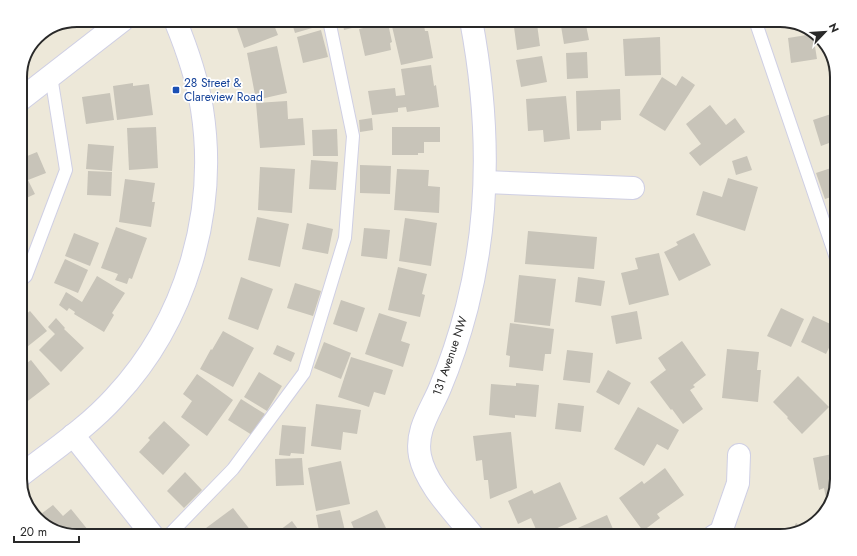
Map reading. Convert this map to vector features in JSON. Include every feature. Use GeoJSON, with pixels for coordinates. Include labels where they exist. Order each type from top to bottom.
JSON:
{"type":"FeatureCollection","features":[{"type":"Feature","properties":{"kind":"street"},"geometry":{"type":"LineString","coordinates":[[27,95],[114,27]]}},
{"type":"Feature","properties":{"kind":"street"},"geometry":{"type":"LineString","coordinates":[[27,471],[94,418],[116,397],[153,348],[168,322],[181,294],[191,265],[199,234],[204,203],[207,172],[206,140],[196,78],[178,27]]}},
{"type":"Feature","properties":{"kind":"street","name":"131 Avenue NW"},"geometry":{"type":"LineString","coordinates":[[468,529],[432,482],[425,470],[420,456],[419,444],[421,430],[426,416],[440,389],[454,351],[467,307],[476,265],[485,182],[486,154],[480,76],[472,27]]}},
{"type":"Feature","properties":{"kind":"street"},"geometry":{"type":"LineString","coordinates":[[485,182],[633,188]]}},
{"type":"Feature","properties":{"kind":"street"},"geometry":{"type":"LineString","coordinates":[[73,435],[147,529]]}},
{"type":"Feature","properties":{"kind":"street"},"geometry":{"type":"LineString","coordinates":[[722,529],[738,483],[739,454]]}},
{"type":"Feature","properties":{"kind":"lane"},"geometry":{"type":"LineString","coordinates":[[175,529],[233,469],[304,373],[345,238],[353,136],[330,27]]}},
{"type":"Feature","properties":{"kind":"lane"},"geometry":{"type":"LineString","coordinates":[[757,27],[830,240]]}},
{"type":"Feature","properties":{"kind":"lane"},"geometry":{"type":"LineString","coordinates":[[27,273],[66,170],[51,76]]}},
{"type":"Feature","properties":{"kind":"building"},"geometry":{"type":"Polygon","coordinates":[[[237,27],[275,27],[278,35],[244,48],[237,27]]]}},
{"type":"Feature","properties":{"kind":"building"},"geometry":{"type":"Polygon","coordinates":[[[293,27],[316,27],[295,33],[293,27]]]}},
{"type":"Feature","properties":{"kind":"building"},"geometry":{"type":"Polygon","coordinates":[[[343,27],[356,27],[344,30],[343,27]]]}},
{"type":"Feature","properties":{"kind":"building"},"geometry":{"type":"Polygon","coordinates":[[[368,27],[389,28],[392,42],[390,43],[391,50],[365,56],[359,29],[368,27]]]}},
{"type":"Feature","properties":{"kind":"building"},"geometry":{"type":"Polygon","coordinates":[[[392,27],[424,27],[425,31],[428,31],[433,58],[401,65],[392,27]]]}},
{"type":"Feature","properties":{"kind":"building"},"geometry":{"type":"Polygon","coordinates":[[[514,27],[537,27],[540,46],[517,50],[514,27]]]}},
{"type":"Feature","properties":{"kind":"building"},"geometry":{"type":"Polygon","coordinates":[[[561,27],[586,27],[589,40],[564,44],[561,27]]]}},
{"type":"Feature","properties":{"kind":"building"},"geometry":{"type":"Polygon","coordinates":[[[321,30],[328,57],[303,63],[297,37],[321,30]]]}},
{"type":"Feature","properties":{"kind":"building"},"geometry":{"type":"Polygon","coordinates":[[[805,35],[805,52],[816,52],[817,59],[791,63],[788,38],[805,35]]]}},
{"type":"Feature","properties":{"kind":"building"},"geometry":{"type":"Polygon","coordinates":[[[660,37],[661,75],[625,76],[623,39],[660,37]]]}},
{"type":"Feature","properties":{"kind":"building"},"geometry":{"type":"Polygon","coordinates":[[[277,46],[287,93],[256,100],[247,53],[277,46]]]}},
{"type":"Feature","properties":{"kind":"building"},"geometry":{"type":"Polygon","coordinates":[[[587,52],[588,78],[567,79],[566,53],[587,52]]]}},
{"type":"Feature","properties":{"kind":"building"},"geometry":{"type":"Polygon","coordinates":[[[542,56],[547,82],[521,87],[516,60],[542,56]]]}},
{"type":"Feature","properties":{"kind":"building"},"geometry":{"type":"Polygon","coordinates":[[[825,56],[830,71],[830,77],[825,56]]]}},
{"type":"Feature","properties":{"kind":"building"},"geometry":{"type":"Polygon","coordinates":[[[431,65],[439,107],[407,112],[406,107],[398,108],[398,112],[372,115],[368,91],[395,88],[396,96],[405,95],[401,69],[431,65]]]}},
{"type":"Feature","properties":{"kind":"building"},"geometry":{"type":"Polygon","coordinates":[[[682,76],[695,85],[665,131],[639,115],[662,77],[676,86],[682,76]]]}},
{"type":"Feature","properties":{"kind":"building"},"geometry":{"type":"Polygon","coordinates":[[[133,83],[133,86],[149,84],[153,115],[117,120],[113,86],[133,83]]]}},
{"type":"Feature","properties":{"kind":"building"},"geometry":{"type":"Polygon","coordinates":[[[620,89],[621,120],[601,121],[601,130],[577,131],[576,91],[620,89]]]}},
{"type":"Feature","properties":{"kind":"building"},"geometry":{"type":"Polygon","coordinates":[[[110,93],[114,120],[86,124],[82,97],[110,93]]]}},
{"type":"Feature","properties":{"kind":"building"},"geometry":{"type":"Polygon","coordinates":[[[566,96],[570,139],[544,142],[543,130],[528,131],[526,99],[566,96]]]}},
{"type":"Feature","properties":{"kind":"building"},"geometry":{"type":"Polygon","coordinates":[[[287,101],[288,119],[303,118],[305,145],[260,148],[256,103],[287,101]]]}},
{"type":"Feature","properties":{"kind":"building"},"geometry":{"type":"Polygon","coordinates":[[[710,105],[726,125],[735,118],[745,132],[700,166],[689,153],[701,144],[686,124],[710,105]]]}},
{"type":"Feature","properties":{"kind":"building"},"geometry":{"type":"Polygon","coordinates":[[[830,114],[830,143],[821,146],[813,120],[830,114]]]}},
{"type":"Feature","properties":{"kind":"building"},"geometry":{"type":"Polygon","coordinates":[[[372,118],[373,130],[360,132],[359,120],[372,118]]]}},
{"type":"Feature","properties":{"kind":"building"},"geometry":{"type":"Polygon","coordinates":[[[156,127],[158,168],[129,170],[127,128],[156,127]]]}},
{"type":"Feature","properties":{"kind":"building"},"geometry":{"type":"Polygon","coordinates":[[[392,127],[440,127],[440,142],[424,142],[424,153],[418,153],[418,155],[392,155],[392,127]]]}},
{"type":"Feature","properties":{"kind":"building"},"geometry":{"type":"Polygon","coordinates":[[[337,129],[338,156],[313,156],[312,130],[337,129]]]}},
{"type":"Feature","properties":{"kind":"building"},"geometry":{"type":"Polygon","coordinates":[[[88,144],[114,146],[112,171],[86,169],[88,144]]]}},
{"type":"Feature","properties":{"kind":"building"},"geometry":{"type":"Polygon","coordinates":[[[37,152],[46,173],[28,180],[35,194],[27,198],[27,156],[37,152]]]}},
{"type":"Feature","properties":{"kind":"building"},"geometry":{"type":"Polygon","coordinates":[[[747,156],[752,170],[736,175],[732,161],[747,156]]]}},
{"type":"Feature","properties":{"kind":"building"},"geometry":{"type":"Polygon","coordinates":[[[311,160],[338,162],[336,190],[309,189],[311,160]]]}},
{"type":"Feature","properties":{"kind":"building"},"geometry":{"type":"Polygon","coordinates":[[[360,165],[391,166],[390,194],[360,193],[360,165]]]}},
{"type":"Feature","properties":{"kind":"building"},"geometry":{"type":"Polygon","coordinates":[[[260,167],[295,169],[292,213],[258,210],[260,167]]]}},
{"type":"Feature","properties":{"kind":"building"},"geometry":{"type":"Polygon","coordinates":[[[830,168],[830,197],[825,199],[816,173],[830,168]]]}},
{"type":"Feature","properties":{"kind":"building"},"geometry":{"type":"Polygon","coordinates":[[[397,169],[429,170],[428,186],[440,187],[439,213],[394,210],[397,169]]]}},
{"type":"Feature","properties":{"kind":"building"},"geometry":{"type":"Polygon","coordinates":[[[88,171],[112,172],[111,196],[87,195],[88,171]]]}},
{"type":"Feature","properties":{"kind":"building"},"geometry":{"type":"Polygon","coordinates":[[[728,178],[758,187],[745,231],[696,215],[703,191],[722,197],[728,178]]]}},
{"type":"Feature","properties":{"kind":"building"},"geometry":{"type":"Polygon","coordinates":[[[125,179],[155,183],[152,202],[155,202],[151,227],[119,222],[125,179]]]}},
{"type":"Feature","properties":{"kind":"building"},"geometry":{"type":"Polygon","coordinates":[[[257,217],[289,224],[280,267],[248,260],[257,217]]]}},
{"type":"Feature","properties":{"kind":"building"},"geometry":{"type":"Polygon","coordinates":[[[405,218],[437,223],[431,266],[399,261],[405,218]]]}},
{"type":"Feature","properties":{"kind":"building"},"geometry":{"type":"Polygon","coordinates":[[[307,223],[333,229],[328,254],[302,249],[307,223]]]}},
{"type":"Feature","properties":{"kind":"building"},"geometry":{"type":"Polygon","coordinates":[[[116,227],[147,238],[132,279],[129,278],[127,284],[115,280],[118,274],[101,268],[116,227]]]}},
{"type":"Feature","properties":{"kind":"building"},"geometry":{"type":"Polygon","coordinates":[[[364,228],[390,230],[387,259],[361,256],[364,228]]]}},
{"type":"Feature","properties":{"kind":"building"},"geometry":{"type":"Polygon","coordinates":[[[528,231],[597,237],[594,269],[525,264],[528,231]]]}},
{"type":"Feature","properties":{"kind":"building"},"geometry":{"type":"Polygon","coordinates":[[[74,233],[99,243],[90,266],[65,256],[74,233]]]}},
{"type":"Feature","properties":{"kind":"building"},"geometry":{"type":"Polygon","coordinates":[[[694,233],[711,265],[679,281],[664,252],[678,245],[676,242],[694,233]]]}},
{"type":"Feature","properties":{"kind":"building"},"geometry":{"type":"Polygon","coordinates":[[[659,253],[669,295],[629,305],[621,273],[638,269],[635,258],[659,253]]]}},
{"type":"Feature","properties":{"kind":"building"},"geometry":{"type":"Polygon","coordinates":[[[65,259],[88,270],[78,293],[54,283],[65,259]]]}},
{"type":"Feature","properties":{"kind":"building"},"geometry":{"type":"Polygon","coordinates":[[[398,267],[427,274],[422,294],[425,295],[420,317],[388,310],[398,267]]]}},
{"type":"Feature","properties":{"kind":"building"},"geometry":{"type":"Polygon","coordinates":[[[519,275],[556,279],[550,326],[514,322],[519,275]]]}},
{"type":"Feature","properties":{"kind":"building"},"geometry":{"type":"Polygon","coordinates":[[[97,276],[125,293],[112,313],[114,315],[104,332],[74,314],[75,312],[69,308],[67,311],[59,305],[66,292],[82,302],[97,276]]]}},
{"type":"Feature","properties":{"kind":"building"},"geometry":{"type":"Polygon","coordinates":[[[241,277],[273,289],[258,330],[228,319],[241,277]]]}},
{"type":"Feature","properties":{"kind":"building"},"geometry":{"type":"Polygon","coordinates":[[[578,277],[605,281],[601,306],[575,302],[578,277]]]}},
{"type":"Feature","properties":{"kind":"building"},"geometry":{"type":"Polygon","coordinates":[[[295,283],[321,291],[313,316],[287,308],[295,283]]]}},
{"type":"Feature","properties":{"kind":"building"},"geometry":{"type":"Polygon","coordinates":[[[341,300],[365,308],[357,332],[333,324],[341,300]]]}},
{"type":"Feature","properties":{"kind":"building"},"geometry":{"type":"Polygon","coordinates":[[[781,308],[804,319],[791,347],[767,336],[781,308]]]}},
{"type":"Feature","properties":{"kind":"building"},"geometry":{"type":"Polygon","coordinates":[[[30,311],[47,331],[27,347],[27,313],[30,311]]]}},
{"type":"Feature","properties":{"kind":"building"},"geometry":{"type":"Polygon","coordinates":[[[637,311],[642,339],[616,344],[611,316],[637,311]]]}},
{"type":"Feature","properties":{"kind":"building"},"geometry":{"type":"Polygon","coordinates":[[[379,313],[407,322],[401,341],[410,344],[403,367],[365,354],[379,313]]]}},
{"type":"Feature","properties":{"kind":"building"},"geometry":{"type":"Polygon","coordinates":[[[813,316],[830,324],[830,346],[826,354],[801,342],[813,316]]]}},
{"type":"Feature","properties":{"kind":"building"},"geometry":{"type":"Polygon","coordinates":[[[56,318],[65,328],[64,329],[84,348],[61,372],[39,350],[55,334],[48,327],[56,318]]]}},
{"type":"Feature","properties":{"kind":"building"},"geometry":{"type":"Polygon","coordinates":[[[510,323],[554,329],[551,354],[545,354],[543,371],[509,367],[510,356],[506,355],[510,323]]]}},
{"type":"Feature","properties":{"kind":"building"},"geometry":{"type":"Polygon","coordinates":[[[223,331],[254,348],[233,387],[200,369],[223,331]]]}},
{"type":"Feature","properties":{"kind":"building"},"geometry":{"type":"Polygon","coordinates":[[[682,341],[706,375],[693,385],[695,387],[690,390],[703,409],[683,424],[650,382],[666,370],[658,358],[682,341]]]}},
{"type":"Feature","properties":{"kind":"building"},"geometry":{"type":"Polygon","coordinates":[[[324,342],[351,353],[341,379],[314,368],[324,342]]]}},
{"type":"Feature","properties":{"kind":"building"},"geometry":{"type":"Polygon","coordinates":[[[277,345],[295,353],[291,362],[273,354],[277,345]]]}},
{"type":"Feature","properties":{"kind":"building"},"geometry":{"type":"Polygon","coordinates":[[[727,349],[759,352],[757,370],[761,370],[758,402],[722,398],[727,349]]]}},
{"type":"Feature","properties":{"kind":"building"},"geometry":{"type":"Polygon","coordinates":[[[567,350],[593,353],[590,383],[563,380],[567,350]]]}},
{"type":"Feature","properties":{"kind":"building"},"geometry":{"type":"Polygon","coordinates":[[[351,357],[393,370],[385,395],[374,392],[369,407],[338,397],[351,357]]]}},
{"type":"Feature","properties":{"kind":"building"},"geometry":{"type":"Polygon","coordinates":[[[31,360],[50,384],[27,402],[27,363],[31,360]]]}},
{"type":"Feature","properties":{"kind":"building"},"geometry":{"type":"Polygon","coordinates":[[[608,370],[631,383],[619,405],[596,392],[608,370]]]}},
{"type":"Feature","properties":{"kind":"building"},"geometry":{"type":"Polygon","coordinates":[[[259,372],[282,386],[267,411],[244,397],[259,372]]]}},
{"type":"Feature","properties":{"kind":"building"},"geometry":{"type":"Polygon","coordinates":[[[197,374],[233,400],[207,436],[181,417],[192,401],[183,394],[197,374]]]}},
{"type":"Feature","properties":{"kind":"building"},"geometry":{"type":"Polygon","coordinates":[[[798,376],[829,407],[802,434],[773,402],[798,376]]]}},
{"type":"Feature","properties":{"kind":"building"},"geometry":{"type":"Polygon","coordinates":[[[516,383],[539,385],[536,417],[515,415],[515,418],[489,415],[491,384],[516,386],[516,383]]]}},
{"type":"Feature","properties":{"kind":"building"},"geometry":{"type":"Polygon","coordinates":[[[241,399],[265,414],[252,435],[228,420],[241,399]]]}},
{"type":"Feature","properties":{"kind":"building"},"geometry":{"type":"Polygon","coordinates":[[[558,403],[584,406],[581,432],[555,429],[558,403]]]}},
{"type":"Feature","properties":{"kind":"building"},"geometry":{"type":"Polygon","coordinates":[[[316,404],[361,410],[357,434],[343,432],[341,450],[311,446],[316,404]]]}},
{"type":"Feature","properties":{"kind":"building"},"geometry":{"type":"Polygon","coordinates":[[[638,407],[679,430],[668,450],[657,444],[644,466],[614,449],[638,407]]]}},
{"type":"Feature","properties":{"kind":"building"},"geometry":{"type":"Polygon","coordinates":[[[164,421],[190,445],[163,475],[139,452],[150,440],[148,438],[164,421]]]}},
{"type":"Feature","properties":{"kind":"building"},"geometry":{"type":"Polygon","coordinates":[[[282,425],[306,427],[304,454],[291,453],[290,456],[279,455],[282,425]]]}},
{"type":"Feature","properties":{"kind":"building"},"geometry":{"type":"Polygon","coordinates":[[[511,432],[517,488],[490,499],[488,480],[484,480],[482,460],[476,461],[473,436],[511,432]]]}},
{"type":"Feature","properties":{"kind":"building"},"geometry":{"type":"Polygon","coordinates":[[[830,454],[830,485],[826,498],[824,488],[819,490],[813,458],[830,454]]]}},
{"type":"Feature","properties":{"kind":"building"},"geometry":{"type":"Polygon","coordinates":[[[302,458],[304,485],[276,486],[275,459],[302,458]]]}},
{"type":"Feature","properties":{"kind":"building"},"geometry":{"type":"Polygon","coordinates":[[[341,461],[350,504],[316,511],[308,468],[341,461]]]}},
{"type":"Feature","properties":{"kind":"building"},"geometry":{"type":"Polygon","coordinates":[[[665,468],[684,495],[657,514],[660,518],[646,529],[642,529],[619,498],[642,481],[644,484],[665,468]]]}},
{"type":"Feature","properties":{"kind":"building"},"geometry":{"type":"Polygon","coordinates":[[[185,472],[202,490],[184,508],[167,491],[185,472]]]}},
{"type":"Feature","properties":{"kind":"building"},"geometry":{"type":"Polygon","coordinates":[[[560,482],[577,519],[555,529],[536,529],[531,518],[518,524],[508,501],[532,490],[534,494],[560,482]]]}},
{"type":"Feature","properties":{"kind":"building"},"geometry":{"type":"Polygon","coordinates":[[[53,505],[63,516],[71,509],[87,529],[71,529],[64,527],[49,521],[41,514],[53,505]]]}},
{"type":"Feature","properties":{"kind":"building"},"geometry":{"type":"Polygon","coordinates":[[[233,508],[250,529],[205,529],[233,508]]]}},
{"type":"Feature","properties":{"kind":"building"},"geometry":{"type":"Polygon","coordinates":[[[340,510],[345,529],[319,529],[316,515],[340,510]]]}},
{"type":"Feature","properties":{"kind":"building"},"geometry":{"type":"Polygon","coordinates":[[[377,510],[386,529],[354,529],[351,522],[377,510]]]}},
{"type":"Feature","properties":{"kind":"building"},"geometry":{"type":"Polygon","coordinates":[[[607,515],[613,529],[576,529],[607,515]]]}},
{"type":"Feature","properties":{"kind":"building"},"geometry":{"type":"Polygon","coordinates":[[[292,521],[298,529],[281,529],[292,521]]]}},
{"type":"Feature","properties":{"kind":"place","name":"28 Street & Clareview Road"},"geometry":{"type":"Point","coordinates":[176,90]}}]}
